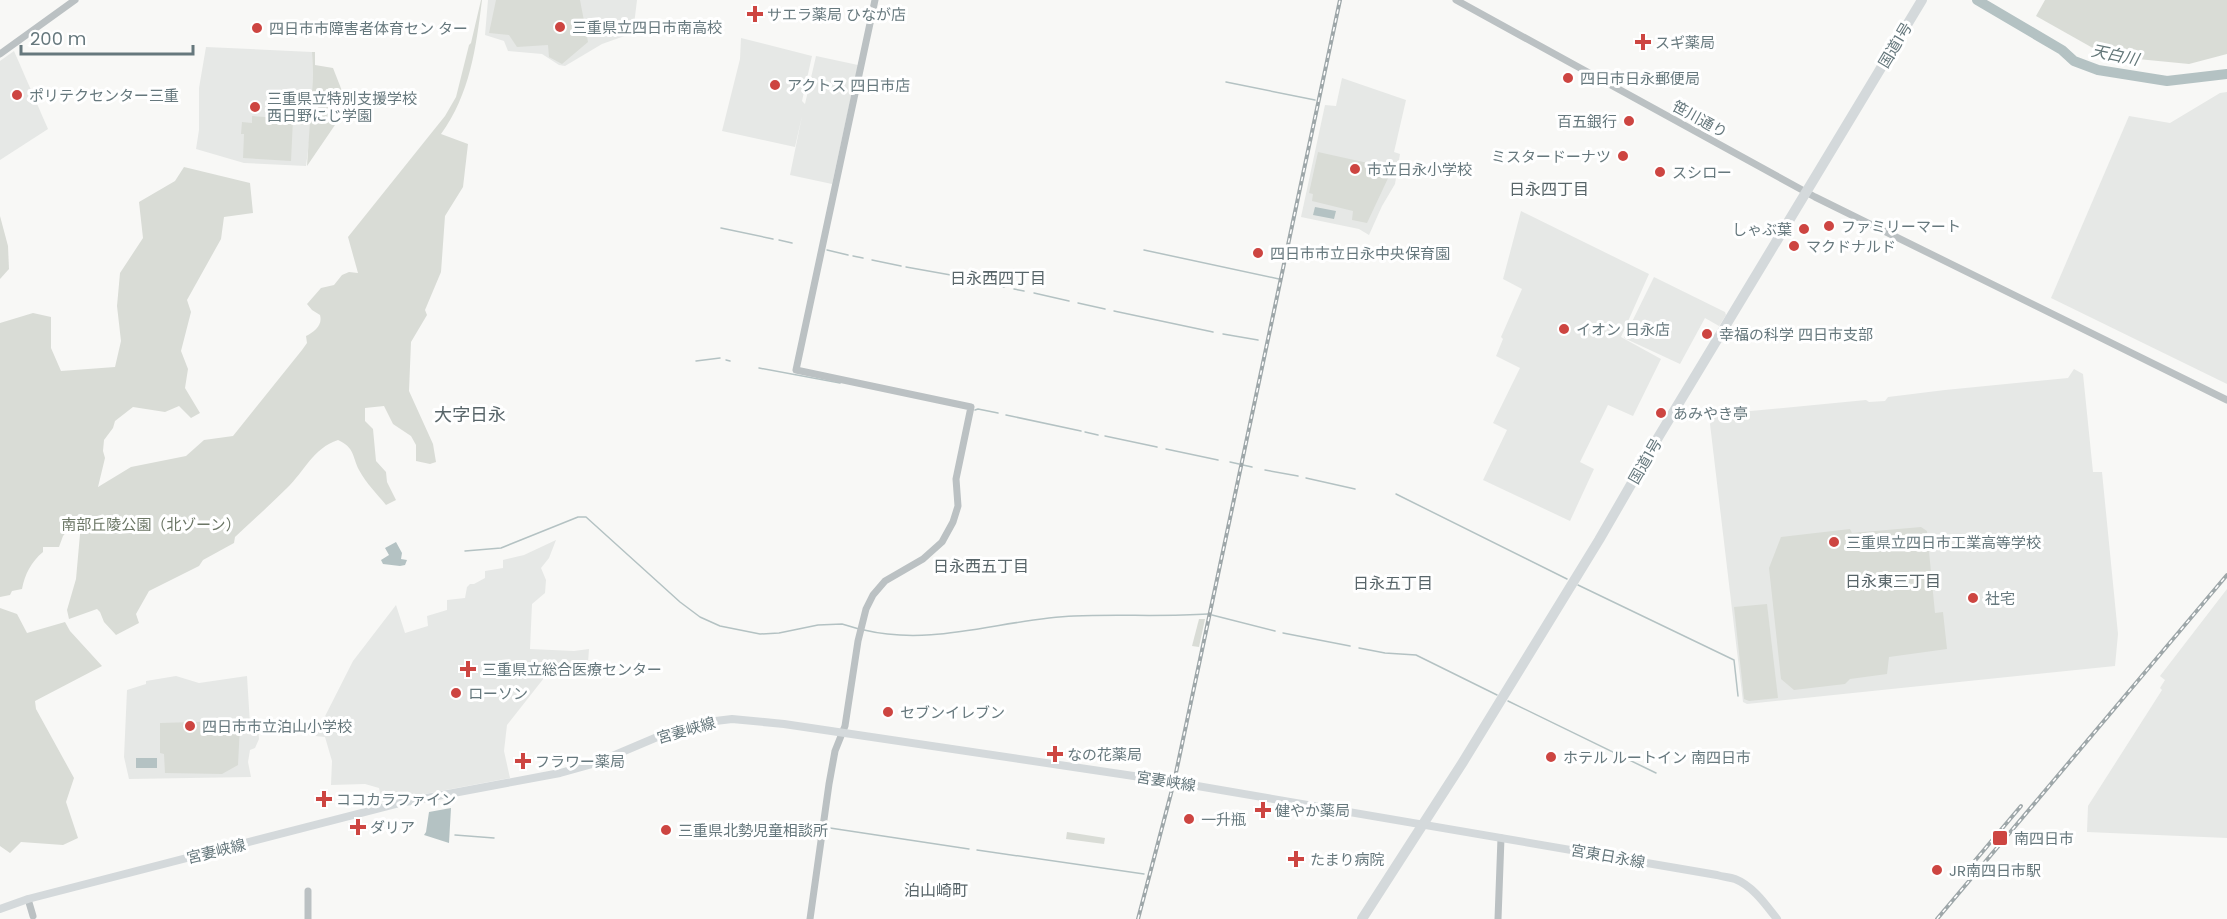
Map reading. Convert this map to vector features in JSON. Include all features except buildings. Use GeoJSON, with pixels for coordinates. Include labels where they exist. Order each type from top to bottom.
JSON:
{"type":"FeatureCollection","features":[{"type":"Feature","properties":{"kind":"highway","name":"国道1号"},"geometry":{"type":"LineString","coordinates":[[1362,919],[1463,762],[1599,540],[1922,0]]}},
{"type":"Feature","properties":{"kind":"main road","name":"宮妻峡線"},"geometry":{"type":"LineString","coordinates":[[0,909],[28,899],[400,804],[571,770],[596,763],[679,729],[716,720],[784,724],[1174,782],[1422,825]]}},
{"type":"Feature","properties":{"kind":"main road","name":"宮東日永線"},"geometry":{"type":"LineString","coordinates":[[1422,825],[1737,880],[1760,897],[1777,919]]}},
{"type":"Feature","properties":{"kind":"street"},"geometry":{"type":"LineString","coordinates":[[0,54],[75,0]]}},
{"type":"Feature","properties":{"kind":"street"},"geometry":{"type":"LineString","coordinates":[[810,919],[829,784],[835,751],[842,734],[866,609],[877,590],[894,575],[932,552],[942,542],[953,522],[958,506],[956,478],[971,407],[796,370],[876,0]]}},
{"type":"Feature","properties":{"kind":"street","name":"笹川通り"},"geometry":{"type":"LineString","coordinates":[[1456,0],[1807,191],[2227,400]]}},
{"type":"Feature","properties":{"kind":"street"},"geometry":{"type":"LineString","coordinates":[[1497,919],[1501,838]]}},
{"type":"Feature","properties":{"kind":"street"},"geometry":{"type":"LineString","coordinates":[[308,891],[308,919]]}},
{"type":"Feature","properties":{"kind":"street"},"geometry":{"type":"LineString","coordinates":[[28,899],[33,916]]}},
{"type":"Feature","properties":{"kind":"shaded area","name":"三重県立四日市南高校"},"geometry":{"type":"Polygon","coordinates":[[[488,0],[637,0],[633,33],[602,44],[565,66],[559,65],[542,54],[508,51],[504,41],[485,35],[488,0]]]}},
{"type":"Feature","properties":{"kind":"shaded area"},"geometry":{"type":"Polygon","coordinates":[[[741,38],[812,56],[802,101],[805,104],[816,56],[858,65],[832,184],[790,175],[802,116],[795,147],[722,131],[740,59],[741,38]]]}},
{"type":"Feature","properties":{"kind":"shaded area","name":"三重県立特別支援学校 西日野にじ学園"},"geometry":{"type":"Polygon","coordinates":[[[206,47],[312,52],[311,127],[306,166],[244,163],[196,149],[199,130],[199,88],[206,47]]]}},
{"type":"Feature","properties":{"kind":"shaded area","name":"ポリテクセンター三重"},"geometry":{"type":"Polygon","coordinates":[[[14,51],[48,129],[0,160],[0,61],[14,51]]]}},
{"type":"Feature","properties":{"kind":"shaded area","name":"市立日永小学校"},"geometry":{"type":"Polygon","coordinates":[[[1342,78],[1406,100],[1394,152],[1400,154],[1395,184],[1369,235],[1359,229],[1301,217],[1325,105],[1336,106],[1342,78]]]}},
{"type":"Feature","properties":{"kind":"shaded area"},"geometry":{"type":"Polygon","coordinates":[[[2227,92],[2227,384],[2051,298],[2129,116],[2170,123],[2220,93],[2227,92]]]}},
{"type":"Feature","properties":{"kind":"shaded area"},"geometry":{"type":"Polygon","coordinates":[[[1315,207],[1336,211],[1334,219],[1313,215],[1315,207]]]}},
{"type":"Feature","properties":{"kind":"shaded area"},"geometry":{"type":"Polygon","coordinates":[[[1521,211],[1649,274],[1621,337],[1661,359],[1633,416],[1608,405],[1580,462],[1594,469],[1570,521],[1483,480],[1507,430],[1493,423],[1520,368],[1496,356],[1503,339],[1501,337],[1522,289],[1503,279],[1521,211]]]}},
{"type":"Feature","properties":{"kind":"shaded area"},"geometry":{"type":"Polygon","coordinates":[[[1654,277],[1725,312],[1726,315],[1719,326],[1705,318],[1680,364],[1624,338],[1654,277]]]}},
{"type":"Feature","properties":{"kind":"shaded area"},"geometry":{"type":"Polygon","coordinates":[[[2074,369],[2083,374],[2093,472],[2102,472],[2118,634],[2115,666],[1747,704],[1743,702],[1710,424],[1714,417],[1719,414],[1866,400],[1869,402],[1885,401],[1888,397],[2068,378],[2074,369]]]}},
{"type":"Feature","properties":{"kind":"shaded area","name":"三重県立総合医療センター"},"geometry":{"type":"Polygon","coordinates":[[[556,540],[549,558],[541,568],[546,580],[545,593],[532,604],[530,649],[574,651],[589,649],[587,677],[544,678],[507,725],[504,751],[510,778],[382,802],[379,788],[365,784],[331,785],[332,761],[325,737],[315,736],[353,661],[396,605],[405,633],[428,626],[427,616],[447,610],[447,600],[465,598],[467,587],[485,578],[485,571],[503,568],[503,560],[524,555],[556,540]]]}},
{"type":"Feature","properties":{"kind":"shaded area"},"geometry":{"type":"Polygon","coordinates":[[[396,542],[402,553],[401,559],[407,560],[405,565],[383,564],[381,560],[389,555],[385,548],[396,542]]]}},
{"type":"Feature","properties":{"kind":"shaded area"},"geometry":{"type":"Polygon","coordinates":[[[2227,589],[2227,838],[2087,832],[2088,806],[2162,690],[2160,688],[2165,680],[2160,676],[2227,589]]]}},
{"type":"Feature","properties":{"kind":"shaded area","name":"四日市市立泊山小学校"},"geometry":{"type":"Polygon","coordinates":[[[176,676],[199,683],[247,676],[250,724],[258,728],[259,739],[255,748],[250,750],[248,762],[251,777],[129,779],[124,757],[127,690],[146,684],[146,681],[176,676]]]}},
{"type":"Feature","properties":{"kind":"shaded area"},"geometry":{"type":"Polygon","coordinates":[[[136,758],[157,758],[157,768],[136,768],[136,758]]]}},
{"type":"Feature","properties":{"kind":"shaded area"},"geometry":{"type":"Polygon","coordinates":[[[451,808],[449,843],[424,835],[429,812],[451,808]]]}},
{"type":"Feature","properties":{"kind":"green space","name":"南部丘陵公園（北ゾーン）"},"geometry":{"type":"Polygon","coordinates":[[[481,0],[477,36],[465,87],[451,119],[441,134],[468,144],[463,187],[445,216],[441,272],[425,310],[427,315],[411,342],[409,391],[433,444],[436,462],[430,464],[416,461],[416,445],[411,436],[393,424],[384,406],[365,408],[365,421],[373,429],[376,461],[386,472],[387,482],[396,500],[386,505],[362,475],[350,449],[338,440],[315,454],[293,482],[235,537],[234,543],[203,560],[199,566],[149,591],[136,614],[139,623],[116,635],[104,622],[97,609],[69,619],[67,610],[76,579],[81,523],[75,522],[63,536],[59,547],[43,547],[43,552],[29,569],[22,589],[0,597],[0,323],[33,313],[51,317],[51,348],[61,371],[115,367],[121,341],[117,306],[120,273],[143,238],[139,202],[175,181],[184,167],[250,183],[253,213],[224,217],[221,239],[187,300],[191,312],[181,351],[188,369],[185,388],[200,413],[191,418],[179,406],[165,412],[133,407],[115,421],[104,440],[105,458],[98,487],[131,467],[186,456],[204,440],[233,436],[302,350],[307,343],[306,336],[319,325],[320,315],[307,304],[321,288],[334,285],[342,275],[349,272],[358,273],[348,237],[445,116],[456,97],[481,0]]]}},
{"type":"Feature","properties":{"kind":"green space"},"geometry":{"type":"Polygon","coordinates":[[[496,0],[580,0],[588,42],[562,64],[549,57],[548,45],[517,47],[509,35],[489,33],[496,0]]]}},
{"type":"Feature","properties":{"kind":"green space"},"geometry":{"type":"Polygon","coordinates":[[[2045,0],[2227,0],[2227,54],[2189,64],[2107,56],[2036,16],[2045,0]]]}},
{"type":"Feature","properties":{"kind":"green space"},"geometry":{"type":"Polygon","coordinates":[[[312,52],[315,52],[315,65],[333,68],[344,96],[338,105],[330,104],[327,110],[337,122],[307,166],[313,77],[312,52]]]}},
{"type":"Feature","properties":{"kind":"green space"},"geometry":{"type":"Polygon","coordinates":[[[252,116],[293,119],[291,161],[243,158],[242,122],[252,123],[252,116]]]}},
{"type":"Feature","properties":{"kind":"green space"},"geometry":{"type":"Polygon","coordinates":[[[1318,152],[1386,167],[1390,174],[1367,223],[1352,220],[1353,211],[1312,201],[1313,194],[1309,193],[1318,152]]]}},
{"type":"Feature","properties":{"kind":"green space"},"geometry":{"type":"Polygon","coordinates":[[[0,216],[8,246],[9,269],[0,279],[0,216]]]}},
{"type":"Feature","properties":{"kind":"green space"},"geometry":{"type":"Polygon","coordinates":[[[1921,527],[1927,531],[1935,613],[1943,612],[1947,649],[1889,657],[1887,674],[1850,679],[1845,684],[1794,690],[1781,679],[1769,568],[1781,537],[1850,529],[1852,533],[1921,527]]]}},
{"type":"Feature","properties":{"kind":"green space"},"geometry":{"type":"Polygon","coordinates":[[[1767,604],[1778,698],[1749,701],[1744,699],[1734,607],[1767,604]]]}},
{"type":"Feature","properties":{"kind":"green space"},"geometry":{"type":"Polygon","coordinates":[[[0,608],[17,614],[27,633],[65,622],[70,631],[102,666],[35,701],[36,709],[74,778],[66,802],[78,838],[63,845],[21,842],[10,853],[0,846],[0,608]]]}},
{"type":"Feature","properties":{"kind":"green space"},"geometry":{"type":"Polygon","coordinates":[[[1199,619],[1205,619],[1199,647],[1192,646],[1199,619]]]}},
{"type":"Feature","properties":{"kind":"green space"},"geometry":{"type":"Polygon","coordinates":[[[228,721],[229,725],[240,725],[238,765],[222,774],[165,773],[164,754],[160,753],[160,723],[228,721]]]}},
{"type":"Feature","properties":{"kind":"green space"},"geometry":{"type":"Polygon","coordinates":[[[1067,832],[1105,838],[1104,844],[1066,839],[1067,832]]]}},
{"type":"Feature","properties":{"kind":"waterway","name":"天白川"},"geometry":{"type":"LineString","coordinates":[[1977,0],[2062,50],[2074,61],[2098,70],[2167,81],[2227,74]]}},
{"type":"Feature","properties":{"kind":"waterway"},"geometry":{"type":"LineString","coordinates":[[1226,82],[1315,100]]}},
{"type":"Feature","properties":{"kind":"waterway"},"geometry":{"type":"LineString","coordinates":[[721,228],[773,239]]}},
{"type":"Feature","properties":{"kind":"waterway"},"geometry":{"type":"LineString","coordinates":[[779,240],[792,243]]}},
{"type":"Feature","properties":{"kind":"waterway"},"geometry":{"type":"LineString","coordinates":[[827,250],[848,255]]}},
{"type":"Feature","properties":{"kind":"waterway"},"geometry":{"type":"LineString","coordinates":[[1144,250],[1279,279]]}},
{"type":"Feature","properties":{"kind":"waterway"},"geometry":{"type":"LineString","coordinates":[[853,256],[863,258]]}},
{"type":"Feature","properties":{"kind":"waterway"},"geometry":{"type":"LineString","coordinates":[[872,260],[901,266]]}},
{"type":"Feature","properties":{"kind":"waterway"},"geometry":{"type":"LineString","coordinates":[[906,267],[962,277]]}},
{"type":"Feature","properties":{"kind":"waterway"},"geometry":{"type":"LineString","coordinates":[[969,279],[1004,287]]}},
{"type":"Feature","properties":{"kind":"waterway"},"geometry":{"type":"LineString","coordinates":[[1014,289],[1024,291]]}},
{"type":"Feature","properties":{"kind":"waterway"},"geometry":{"type":"LineString","coordinates":[[1034,293],[1069,301]]}},
{"type":"Feature","properties":{"kind":"waterway"},"geometry":{"type":"LineString","coordinates":[[1078,303],[1105,309]]}},
{"type":"Feature","properties":{"kind":"waterway"},"geometry":{"type":"LineString","coordinates":[[1114,311],[1213,332]]}},
{"type":"Feature","properties":{"kind":"waterway"},"geometry":{"type":"LineString","coordinates":[[1223,334],[1258,340]]}},
{"type":"Feature","properties":{"kind":"waterway"},"geometry":{"type":"LineString","coordinates":[[696,361],[720,358]]}},
{"type":"Feature","properties":{"kind":"waterway"},"geometry":{"type":"LineString","coordinates":[[726,360],[730,361]]}},
{"type":"Feature","properties":{"kind":"waterway"},"geometry":{"type":"LineString","coordinates":[[759,368],[840,383]]}},
{"type":"Feature","properties":{"kind":"waterway"},"geometry":{"type":"LineString","coordinates":[[975,410],[998,413]]}},
{"type":"Feature","properties":{"kind":"waterway"},"geometry":{"type":"LineString","coordinates":[[1006,415],[1081,431]]}},
{"type":"Feature","properties":{"kind":"waterway"},"geometry":{"type":"LineString","coordinates":[[1085,432],[1098,435]]}},
{"type":"Feature","properties":{"kind":"waterway"},"geometry":{"type":"LineString","coordinates":[[1105,436],[1157,447]]}},
{"type":"Feature","properties":{"kind":"waterway"},"geometry":{"type":"LineString","coordinates":[[1166,449],[1218,460]]}},
{"type":"Feature","properties":{"kind":"waterway"},"geometry":{"type":"LineString","coordinates":[[1230,462],[1239,464]]}},
{"type":"Feature","properties":{"kind":"waterway"},"geometry":{"type":"LineString","coordinates":[[1243,465],[1252,467]]}},
{"type":"Feature","properties":{"kind":"waterway"},"geometry":{"type":"LineString","coordinates":[[1265,470],[1298,476]]}},
{"type":"Feature","properties":{"kind":"waterway"},"geometry":{"type":"LineString","coordinates":[[1306,478],[1355,489]]}},
{"type":"Feature","properties":{"kind":"waterway"},"geometry":{"type":"LineString","coordinates":[[1396,494],[1567,579]]}},
{"type":"Feature","properties":{"kind":"waterway"},"geometry":{"type":"LineString","coordinates":[[465,551],[501,548],[578,517],[586,517],[680,602],[700,617],[720,626],[760,634],[779,633],[818,625],[842,624],[859,629]]}},
{"type":"Feature","properties":{"kind":"waterway"},"geometry":{"type":"LineString","coordinates":[[1578,585],[1734,660],[1738,696]]}},
{"type":"Feature","properties":{"kind":"waterway"},"geometry":{"type":"LineString","coordinates":[[864,630],[890,634],[943,634],[1047,618],[1208,614]]}},
{"type":"Feature","properties":{"kind":"waterway"},"geometry":{"type":"LineString","coordinates":[[1212,615],[1275,631]]}},
{"type":"Feature","properties":{"kind":"waterway"},"geometry":{"type":"LineString","coordinates":[[1283,633],[1350,646]]}},
{"type":"Feature","properties":{"kind":"waterway"},"geometry":{"type":"LineString","coordinates":[[1359,648],[1416,655],[1497,695]]}},
{"type":"Feature","properties":{"kind":"waterway"},"geometry":{"type":"LineString","coordinates":[[1508,701],[1656,773]]}},
{"type":"Feature","properties":{"kind":"waterway"},"geometry":{"type":"LineString","coordinates":[[830,828],[969,849]]}},
{"type":"Feature","properties":{"kind":"waterway"},"geometry":{"type":"LineString","coordinates":[[455,835],[494,838]]}},
{"type":"Feature","properties":{"kind":"waterway"},"geometry":{"type":"LineString","coordinates":[[977,850],[1144,874]]}},
{"type":"Feature","properties":{"kind":"railway"},"geometry":{"type":"LineString","coordinates":[[1138,919],[1174,782],[1340,0]]}},
{"type":"Feature","properties":{"kind":"railway"},"geometry":{"type":"LineString","coordinates":[[1937,919],[2227,575]]}},
{"type":"Feature","properties":{"kind":"railway"},"geometry":{"type":"LineString","coordinates":[[1973,863],[2021,806]]}},
{"type":"Feature","properties":{"kind":"place","name":"サエラ薬局 ひなが店"},"geometry":{"type":"Point","coordinates":[755,14]}},
{"type":"Feature","properties":{"kind":"place","name":"三重県立四日市南高校"},"geometry":{"type":"Point","coordinates":[560,27]}},
{"type":"Feature","properties":{"kind":"place","name":"四日市市障害者体育セン ター"},"geometry":{"type":"Point","coordinates":[257,28]}},
{"type":"Feature","properties":{"kind":"place","name":"スギ薬局"},"geometry":{"type":"Point","coordinates":[1643,42]}},
{"type":"Feature","properties":{"kind":"place","name":"四日市日永郵便局"},"geometry":{"type":"Point","coordinates":[1568,78]}},
{"type":"Feature","properties":{"kind":"place","name":"アクトス 四日市店"},"geometry":{"type":"Point","coordinates":[775,85]}},
{"type":"Feature","properties":{"kind":"place","name":"ポリテクセンター三重"},"geometry":{"type":"Point","coordinates":[17,95]}},
{"type":"Feature","properties":{"kind":"place","name":"三重県立特別支援学校 西日野にじ学園"},"geometry":{"type":"Point","coordinates":[255,107]}},
{"type":"Feature","properties":{"kind":"place","name":"百五銀行"},"geometry":{"type":"Point","coordinates":[1629,121]}},
{"type":"Feature","properties":{"kind":"place","name":"ミスタードーナツ"},"geometry":{"type":"Point","coordinates":[1623,156]}},
{"type":"Feature","properties":{"kind":"place","name":"市立日永小学校"},"geometry":{"type":"Point","coordinates":[1355,169]}},
{"type":"Feature","properties":{"kind":"place","name":"スシロー"},"geometry":{"type":"Point","coordinates":[1660,172]}},
{"type":"Feature","properties":{"kind":"place","name":"ファミリーマート"},"geometry":{"type":"Point","coordinates":[1829,226]}},
{"type":"Feature","properties":{"kind":"place","name":"しゃぶ葉"},"geometry":{"type":"Point","coordinates":[1804,229]}},
{"type":"Feature","properties":{"kind":"place","name":"マクドナルド"},"geometry":{"type":"Point","coordinates":[1794,246]}},
{"type":"Feature","properties":{"kind":"place","name":"四日市市立日永中央保育園"},"geometry":{"type":"Point","coordinates":[1258,253]}},
{"type":"Feature","properties":{"kind":"place","name":"イオン 日永店"},"geometry":{"type":"Point","coordinates":[1564,329]}},
{"type":"Feature","properties":{"kind":"place","name":"幸福の科学 四日市支部"},"geometry":{"type":"Point","coordinates":[1707,334]}},
{"type":"Feature","properties":{"kind":"place","name":"あみやき亭"},"geometry":{"type":"Point","coordinates":[1661,413]}},
{"type":"Feature","properties":{"kind":"place","name":"三重県立四日市工業高等学校"},"geometry":{"type":"Point","coordinates":[1834,542]}},
{"type":"Feature","properties":{"kind":"place","name":"社宅"},"geometry":{"type":"Point","coordinates":[1973,598]}},
{"type":"Feature","properties":{"kind":"place","name":"三重県立総合医療センター"},"geometry":{"type":"Point","coordinates":[468,669]}},
{"type":"Feature","properties":{"kind":"place","name":"ローソン"},"geometry":{"type":"Point","coordinates":[456,693]}},
{"type":"Feature","properties":{"kind":"place","name":"セブンイレブン"},"geometry":{"type":"Point","coordinates":[888,712]}},
{"type":"Feature","properties":{"kind":"place","name":"四日市市立泊山小学校"},"geometry":{"type":"Point","coordinates":[190,726]}},
{"type":"Feature","properties":{"kind":"place","name":"なの花薬局"},"geometry":{"type":"Point","coordinates":[1055,754]}},
{"type":"Feature","properties":{"kind":"place","name":"ホテル ルートイン 南四日市"},"geometry":{"type":"Point","coordinates":[1551,757]}},
{"type":"Feature","properties":{"kind":"place","name":"フラワー薬局"},"geometry":{"type":"Point","coordinates":[523,761]}},
{"type":"Feature","properties":{"kind":"place","name":"ココカラファイン"},"geometry":{"type":"Point","coordinates":[324,799]}},
{"type":"Feature","properties":{"kind":"place","name":"健やか薬局"},"geometry":{"type":"Point","coordinates":[1263,810]}},
{"type":"Feature","properties":{"kind":"place","name":"一升瓶"},"geometry":{"type":"Point","coordinates":[1189,819]}},
{"type":"Feature","properties":{"kind":"place","name":"ダリア"},"geometry":{"type":"Point","coordinates":[358,827]}},
{"type":"Feature","properties":{"kind":"place","name":"三重県北勢児童相談所"},"geometry":{"type":"Point","coordinates":[666,830]}},
{"type":"Feature","properties":{"kind":"place","name":"南四日市"},"geometry":{"type":"Point","coordinates":[2000,838]}},
{"type":"Feature","properties":{"kind":"place","name":"たまり病院"},"geometry":{"type":"Point","coordinates":[1296,859]}},
{"type":"Feature","properties":{"kind":"place","name":"JR南四日市駅"},"geometry":{"type":"Point","coordinates":[1937,870]}},
{"type":"Feature","properties":{"kind":"district","name":"日永四丁目"},"geometry":{"type":"Point","coordinates":[1549,189]}},
{"type":"Feature","properties":{"kind":"district","name":"日永西四丁目"},"geometry":{"type":"Point","coordinates":[998,278]}},
{"type":"Feature","properties":{"kind":"district","name":"大字日永"},"geometry":{"type":"Point","coordinates":[470,414]}},
{"type":"Feature","properties":{"kind":"district","name":"日永西五丁目"},"geometry":{"type":"Point","coordinates":[981,566]}},
{"type":"Feature","properties":{"kind":"district","name":"日永東三丁目"},"geometry":{"type":"Point","coordinates":[1893,581]}},
{"type":"Feature","properties":{"kind":"district","name":"日永五丁目"},"geometry":{"type":"Point","coordinates":[1393,583]}},
{"type":"Feature","properties":{"kind":"district","name":"泊山崎町"},"geometry":{"type":"Point","coordinates":[936,890]}}]}
